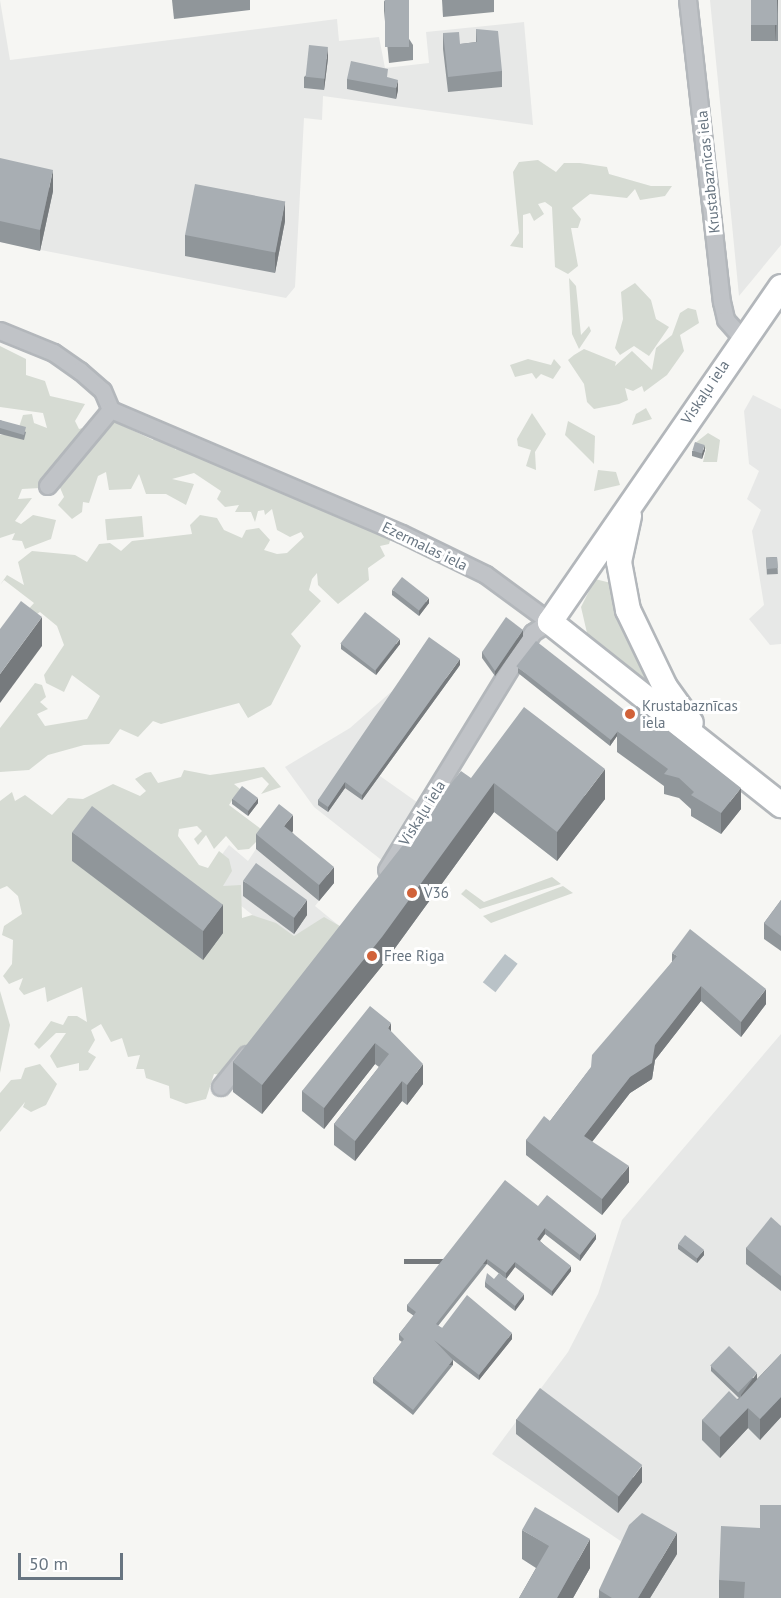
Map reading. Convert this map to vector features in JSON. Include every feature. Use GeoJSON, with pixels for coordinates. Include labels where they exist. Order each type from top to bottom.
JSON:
{"type":"FeatureCollection","features":[{"type":"Feature","properties":{"kind":"street","name":"Krustabaznīcas iela"},"geometry":{"type":"LineString","coordinates":[[688,0],[722,302],[726,320],[742,338]]}},
{"type":"Feature","properties":{"kind":"street","name":"Viskaļu iela"},"geometry":{"type":"LineString","coordinates":[[379,883],[533,633],[550,622],[742,338],[781,287]]}},
{"type":"Feature","properties":{"kind":"street"},"geometry":{"type":"LineString","coordinates":[[0,331],[54,353],[80,371],[103,391],[111,410],[48,486]]}},
{"type":"Feature","properties":{"kind":"street","name":"Ezermalas iela"},"geometry":{"type":"LineString","coordinates":[[111,410],[402,534],[486,575],[550,622],[781,805]]}},
{"type":"Feature","properties":{"kind":"street","name":"Ezermalas iela"},"geometry":{"type":"LineString","coordinates":[[634,500],[621,542],[621,576],[639,636],[703,743]]}},
{"type":"Feature","properties":{"kind":"street"},"geometry":{"type":"LineString","coordinates":[[587,568],[599,564],[621,576]]}},
{"type":"Feature","properties":{"kind":"street"},"geometry":{"type":"LineString","coordinates":[[221,1087],[257,1042]]}},
{"type":"Feature","properties":{"kind":"shaded area"},"geometry":{"type":"Polygon","coordinates":[[[0,0],[10,60],[337,19],[339,41],[379,37],[385,68],[429,63],[426,32],[524,22],[533,125],[323,96],[322,120],[304,118],[295,287],[286,298],[0,242],[0,0]]]}},
{"type":"Feature","properties":{"kind":"shaded area"},"geometry":{"type":"Polygon","coordinates":[[[710,0],[781,0],[781,245],[739,296],[710,0]]]}},
{"type":"Feature","properties":{"kind":"shaded area"},"geometry":{"type":"Polygon","coordinates":[[[538,160],[556,172],[564,163],[580,163],[607,167],[609,174],[651,186],[672,186],[665,196],[640,200],[635,189],[627,198],[590,194],[572,208],[581,219],[578,228],[571,228],[578,266],[568,274],[555,267],[552,207],[545,202],[538,204],[544,214],[534,221],[530,213],[523,215],[523,248],[510,246],[519,233],[513,172],[519,162],[538,160]]]}},
{"type":"Feature","properties":{"kind":"shaded area"},"geometry":{"type":"Polygon","coordinates":[[[569,278],[576,286],[581,335],[589,326],[591,331],[579,349],[572,334],[569,278]]]}},
{"type":"Feature","properties":{"kind":"shaded area"},"geometry":{"type":"Polygon","coordinates":[[[635,283],[651,300],[656,319],[669,327],[649,356],[634,346],[620,355],[615,348],[623,319],[621,292],[635,283]]]}},
{"type":"Feature","properties":{"kind":"shaded area"},"geometry":{"type":"Polygon","coordinates":[[[688,308],[696,310],[699,323],[680,335],[684,351],[667,375],[644,392],[642,386],[633,391],[625,388],[628,400],[619,404],[594,409],[587,402],[584,384],[568,360],[584,349],[616,362],[615,366],[632,351],[652,370],[656,348],[672,335],[680,313],[688,308]]]}},
{"type":"Feature","properties":{"kind":"shaded area"},"geometry":{"type":"Polygon","coordinates":[[[0,346],[26,359],[26,375],[45,381],[50,396],[85,404],[75,421],[79,429],[111,420],[153,440],[155,433],[175,441],[175,450],[180,444],[329,505],[340,519],[367,510],[368,520],[392,534],[389,544],[380,546],[385,556],[368,568],[369,580],[338,604],[318,585],[317,573],[312,579],[309,590],[321,601],[291,634],[301,646],[271,705],[248,718],[239,703],[161,724],[153,721],[138,737],[120,729],[109,744],[84,745],[48,755],[29,770],[0,772],[0,728],[35,683],[42,685],[46,697],[40,702],[48,709],[37,714],[45,726],[87,719],[100,696],[72,675],[64,692],[46,683],[44,675],[64,645],[57,626],[40,612],[31,618],[25,613],[34,603],[4,580],[0,585],[7,575],[24,585],[18,562],[32,551],[75,555],[87,562],[99,544],[110,543],[121,551],[132,541],[192,534],[190,525],[200,515],[217,518],[224,530],[242,538],[246,530],[259,528],[270,540],[264,550],[277,554],[287,553],[304,537],[301,532],[290,537],[277,530],[272,509],[265,515],[264,510],[258,511],[255,522],[251,512],[235,512],[239,505],[225,507],[217,499],[221,491],[194,473],[172,479],[194,484],[186,505],[166,494],[146,494],[139,474],[131,489],[109,490],[106,472],[98,476],[89,503],[83,502],[82,512],[72,519],[58,505],[64,497],[58,483],[75,470],[73,465],[53,473],[49,469],[40,488],[22,489],[18,499],[32,498],[15,521],[21,524],[33,515],[56,520],[51,539],[25,549],[22,541],[12,540],[15,533],[0,538],[0,435],[17,433],[23,415],[32,414],[34,423],[47,428],[43,413],[0,407],[0,346]]]}},
{"type":"Feature","properties":{"kind":"shaded area"},"geometry":{"type":"Polygon","coordinates":[[[528,359],[551,365],[554,359],[561,367],[553,379],[541,374],[536,379],[532,373],[515,377],[510,365],[528,359]]]}},
{"type":"Feature","properties":{"kind":"shaded area"},"geometry":{"type":"Polygon","coordinates":[[[753,395],[781,409],[781,644],[770,645],[749,619],[764,605],[752,531],[761,510],[747,499],[759,471],[749,464],[744,411],[753,395]]]}},
{"type":"Feature","properties":{"kind":"shaded area"},"geometry":{"type":"Polygon","coordinates":[[[646,408],[652,419],[632,425],[636,414],[646,408]]]}},
{"type":"Feature","properties":{"kind":"shaded area"},"geometry":{"type":"Polygon","coordinates":[[[532,413],[546,434],[535,452],[536,470],[526,466],[531,450],[518,446],[517,439],[532,413]]]}},
{"type":"Feature","properties":{"kind":"shaded area"},"geometry":{"type":"Polygon","coordinates":[[[568,421],[595,436],[594,464],[565,435],[568,421]]]}},
{"type":"Feature","properties":{"kind":"shaded area"},"geometry":{"type":"Polygon","coordinates":[[[708,433],[720,440],[717,462],[703,462],[706,449],[694,444],[708,433]]]}},
{"type":"Feature","properties":{"kind":"shaded area"},"geometry":{"type":"Polygon","coordinates":[[[598,470],[616,472],[620,485],[594,491],[598,470]]]}},
{"type":"Feature","properties":{"kind":"shaded area"},"geometry":{"type":"Polygon","coordinates":[[[142,516],[144,537],[107,540],[105,519],[142,516]]]}},
{"type":"Feature","properties":{"kind":"shaded area"},"geometry":{"type":"Polygon","coordinates":[[[595,579],[611,583],[653,691],[596,648],[587,633],[581,607],[595,579]]]}},
{"type":"Feature","properties":{"kind":"shaded area"},"geometry":{"type":"Polygon","coordinates":[[[399,685],[345,788],[380,776],[421,805],[384,862],[314,807],[285,767],[350,728],[399,685]]]}},
{"type":"Feature","properties":{"kind":"shaded area"},"geometry":{"type":"Polygon","coordinates":[[[264,767],[281,787],[261,794],[269,784],[262,777],[234,784],[240,789],[229,805],[261,829],[262,836],[249,849],[238,850],[226,836],[214,849],[206,835],[198,845],[194,839],[202,831],[197,826],[179,829],[178,836],[199,865],[208,868],[219,851],[229,859],[232,871],[223,886],[241,885],[242,918],[252,915],[276,923],[294,936],[324,917],[345,929],[222,1075],[214,1074],[206,1099],[186,1104],[170,1098],[169,1086],[146,1078],[144,1069],[136,1069],[140,1055],[128,1057],[122,1038],[111,1042],[101,1024],[91,1030],[95,1040],[88,1052],[96,1057],[88,1070],[79,1071],[79,1063],[57,1068],[50,1056],[66,1033],[56,1033],[39,1049],[34,1044],[51,1021],[63,1025],[68,1016],[77,1016],[87,1022],[82,987],[47,1002],[45,987],[24,995],[19,989],[23,978],[9,984],[3,976],[12,964],[13,940],[2,935],[4,926],[22,914],[18,896],[7,886],[0,889],[0,801],[12,792],[15,801],[25,795],[52,815],[68,798],[83,799],[113,784],[140,796],[146,791],[135,779],[145,773],[151,772],[158,783],[181,777],[184,770],[210,775],[264,767]]]}},
{"type":"Feature","properties":{"kind":"shaded area"},"geometry":{"type":"Polygon","coordinates":[[[229,845],[248,861],[256,849],[319,901],[315,906],[343,929],[314,964],[205,877],[229,845]]]}},
{"type":"Feature","properties":{"kind":"shaded area"},"geometry":{"type":"Polygon","coordinates":[[[552,877],[561,884],[480,909],[461,894],[466,889],[484,902],[552,877]]]}},
{"type":"Feature","properties":{"kind":"shaded area"},"geometry":{"type":"Polygon","coordinates":[[[563,886],[573,893],[491,923],[483,916],[563,886]]]}},
{"type":"Feature","properties":{"kind":"shaded area"},"geometry":{"type":"Polygon","coordinates":[[[505,954],[518,964],[495,992],[483,982],[505,954]]]}},
{"type":"Feature","properties":{"kind":"shaded area"},"geometry":{"type":"Polygon","coordinates":[[[0,991],[10,1025],[0,1073],[0,991]]]}},
{"type":"Feature","properties":{"kind":"shaded area"},"geometry":{"type":"Polygon","coordinates":[[[781,1034],[781,1598],[597,1598],[628,1546],[492,1454],[568,1352],[598,1294],[622,1220],[781,1034]]]}},
{"type":"Feature","properties":{"kind":"shaded area"},"geometry":{"type":"Polygon","coordinates":[[[40,1064],[57,1084],[46,1105],[31,1112],[23,1107],[25,1102],[0,1132],[0,1093],[11,1080],[21,1079],[25,1068],[40,1064]]]}},
{"type":"Feature","properties":{"kind":"building"},"geometry":{"type":"Polygon","coordinates":[[[385,0],[409,0],[409,47],[385,47],[385,0]]]}},
{"type":"Feature","properties":{"kind":"building"},"geometry":{"type":"Polygon","coordinates":[[[751,0],[777,0],[777,25],[751,25],[751,0]]]}},
{"type":"Feature","properties":{"kind":"building"},"geometry":{"type":"Polygon","coordinates":[[[476,29],[498,31],[502,71],[448,77],[443,33],[459,32],[460,44],[477,42],[476,29]]]}},
{"type":"Feature","properties":{"kind":"building"},"geometry":{"type":"Polygon","coordinates":[[[309,45],[328,47],[325,79],[306,77],[309,45]]]}},
{"type":"Feature","properties":{"kind":"building"},"geometry":{"type":"Polygon","coordinates":[[[351,61],[388,69],[387,77],[398,80],[396,88],[347,79],[351,61]]]}},
{"type":"Feature","properties":{"kind":"building"},"geometry":{"type":"Polygon","coordinates":[[[0,158],[53,170],[40,230],[0,221],[0,158]]]}},
{"type":"Feature","properties":{"kind":"building"},"geometry":{"type":"Polygon","coordinates":[[[195,184],[285,202],[275,253],[185,235],[195,184]]]}},
{"type":"Feature","properties":{"kind":"building"},"geometry":{"type":"Polygon","coordinates":[[[0,420],[26,427],[24,435],[0,428],[0,420]]]}},
{"type":"Feature","properties":{"kind":"building"},"geometry":{"type":"Polygon","coordinates":[[[695,442],[705,445],[702,454],[692,451],[695,442]]]}},
{"type":"Feature","properties":{"kind":"building"},"geometry":{"type":"Polygon","coordinates":[[[777,557],[778,568],[767,569],[766,558],[777,557]]]}},
{"type":"Feature","properties":{"kind":"building"},"geometry":{"type":"Polygon","coordinates":[[[402,577],[429,598],[419,611],[392,590],[402,577]]]}},
{"type":"Feature","properties":{"kind":"building"},"geometry":{"type":"Polygon","coordinates":[[[21,601],[42,617],[0,674],[0,629],[21,601]]]}},
{"type":"Feature","properties":{"kind":"building"},"geometry":{"type":"Polygon","coordinates":[[[365,612],[400,639],[375,671],[340,644],[365,612]]]}},
{"type":"Feature","properties":{"kind":"building"},"geometry":{"type":"Polygon","coordinates":[[[506,617],[523,630],[495,671],[482,652],[506,617]]]}},
{"type":"Feature","properties":{"kind":"building"},"geometry":{"type":"Polygon","coordinates":[[[429,637],[460,659],[362,795],[345,782],[328,807],[318,800],[429,637]]]}},
{"type":"Feature","properties":{"kind":"building"},"geometry":{"type":"Polygon","coordinates":[[[536,641],[631,715],[611,740],[516,666],[536,641]]]}},
{"type":"Feature","properties":{"kind":"building"},"geometry":{"type":"Polygon","coordinates":[[[637,706],[741,788],[721,813],[691,795],[694,792],[679,778],[664,774],[668,769],[617,731],[637,706]]]}},
{"type":"Feature","properties":{"kind":"building"},"geometry":{"type":"Polygon","coordinates":[[[524,707],[605,769],[557,832],[494,783],[382,937],[262,1085],[233,1062],[461,771],[471,778],[524,707]]]}},
{"type":"Feature","properties":{"kind":"building"},"geometry":{"type":"Polygon","coordinates":[[[242,786],[258,798],[248,811],[232,799],[242,786]]]}},
{"type":"Feature","properties":{"kind":"building"},"geometry":{"type":"Polygon","coordinates":[[[279,804],[293,815],[284,826],[334,867],[319,885],[256,834],[279,804]]]}},
{"type":"Feature","properties":{"kind":"building"},"geometry":{"type":"Polygon","coordinates":[[[92,806],[223,905],[203,931],[72,832],[92,806]]]}},
{"type":"Feature","properties":{"kind":"building"},"geometry":{"type":"Polygon","coordinates":[[[256,863],[307,900],[294,918],[243,881],[256,863]]]}},
{"type":"Feature","properties":{"kind":"building"},"geometry":{"type":"Polygon","coordinates":[[[781,900],[781,936],[764,923],[781,900]]]}},
{"type":"Feature","properties":{"kind":"building"},"geometry":{"type":"Polygon","coordinates":[[[690,929],[766,989],[741,1022],[701,986],[655,1045],[652,1063],[630,1077],[584,1136],[629,1166],[602,1199],[526,1140],[544,1116],[550,1121],[591,1067],[592,1055],[677,956],[672,953],[690,929]]]}},
{"type":"Feature","properties":{"kind":"building"},"geometry":{"type":"Polygon","coordinates":[[[370,1006],[391,1023],[388,1028],[423,1064],[407,1085],[402,1081],[355,1141],[334,1124],[389,1054],[375,1043],[324,1108],[302,1091],[370,1006]]]}},
{"type":"Feature","properties":{"kind":"building"},"geometry":{"type":"Polygon","coordinates":[[[505,1180],[538,1206],[547,1195],[596,1234],[580,1255],[545,1228],[537,1239],[571,1266],[552,1291],[515,1262],[506,1273],[487,1259],[436,1324],[442,1328],[467,1295],[512,1333],[479,1375],[434,1340],[453,1360],[413,1410],[373,1378],[404,1339],[399,1334],[416,1312],[407,1305],[505,1180]]]}},
{"type":"Feature","properties":{"kind":"building"},"geometry":{"type":"Polygon","coordinates":[[[771,1217],[781,1226],[781,1276],[746,1248],[771,1217]]]}},
{"type":"Feature","properties":{"kind":"building"},"geometry":{"type":"Polygon","coordinates":[[[685,1235],[704,1250],[697,1258],[678,1244],[685,1235]]]}},
{"type":"Feature","properties":{"kind":"building"},"geometry":{"type":"Polygon","coordinates":[[[487,1273],[494,1279],[499,1273],[524,1294],[515,1306],[485,1282],[487,1273]]]}},
{"type":"Feature","properties":{"kind":"building"},"geometry":{"type":"Polygon","coordinates":[[[729,1346],[757,1373],[738,1393],[710,1365],[729,1346]]]}},
{"type":"Feature","properties":{"kind":"building"},"geometry":{"type":"Polygon","coordinates":[[[781,1354],[781,1397],[760,1419],[748,1408],[720,1437],[702,1420],[729,1391],[738,1400],[781,1354]]]}},
{"type":"Feature","properties":{"kind":"building"},"geometry":{"type":"Polygon","coordinates":[[[540,1388],[642,1465],[619,1496],[517,1419],[540,1388]]]}},
{"type":"Feature","properties":{"kind":"building"},"geometry":{"type":"Polygon","coordinates":[[[760,1505],[781,1505],[781,1598],[744,1598],[745,1582],[719,1580],[721,1526],[760,1528],[760,1505]]]}},
{"type":"Feature","properties":{"kind":"building"},"geometry":{"type":"Polygon","coordinates":[[[535,1507],[590,1539],[557,1598],[519,1598],[549,1546],[522,1530],[535,1507]]]}},
{"type":"Feature","properties":{"kind":"building"},"geometry":{"type":"Polygon","coordinates":[[[642,1513],[677,1533],[638,1598],[612,1598],[599,1590],[629,1525],[642,1513]]]}},
{"type":"Feature","properties":{"kind":"place","name":"Krustabaznīcas iela"},"geometry":{"type":"Point","coordinates":[630,714]}},
{"type":"Feature","properties":{"kind":"place","name":"V36"},"geometry":{"type":"Point","coordinates":[412,893]}},
{"type":"Feature","properties":{"kind":"place","name":"Free Riga"},"geometry":{"type":"Point","coordinates":[372,956]}}]}
